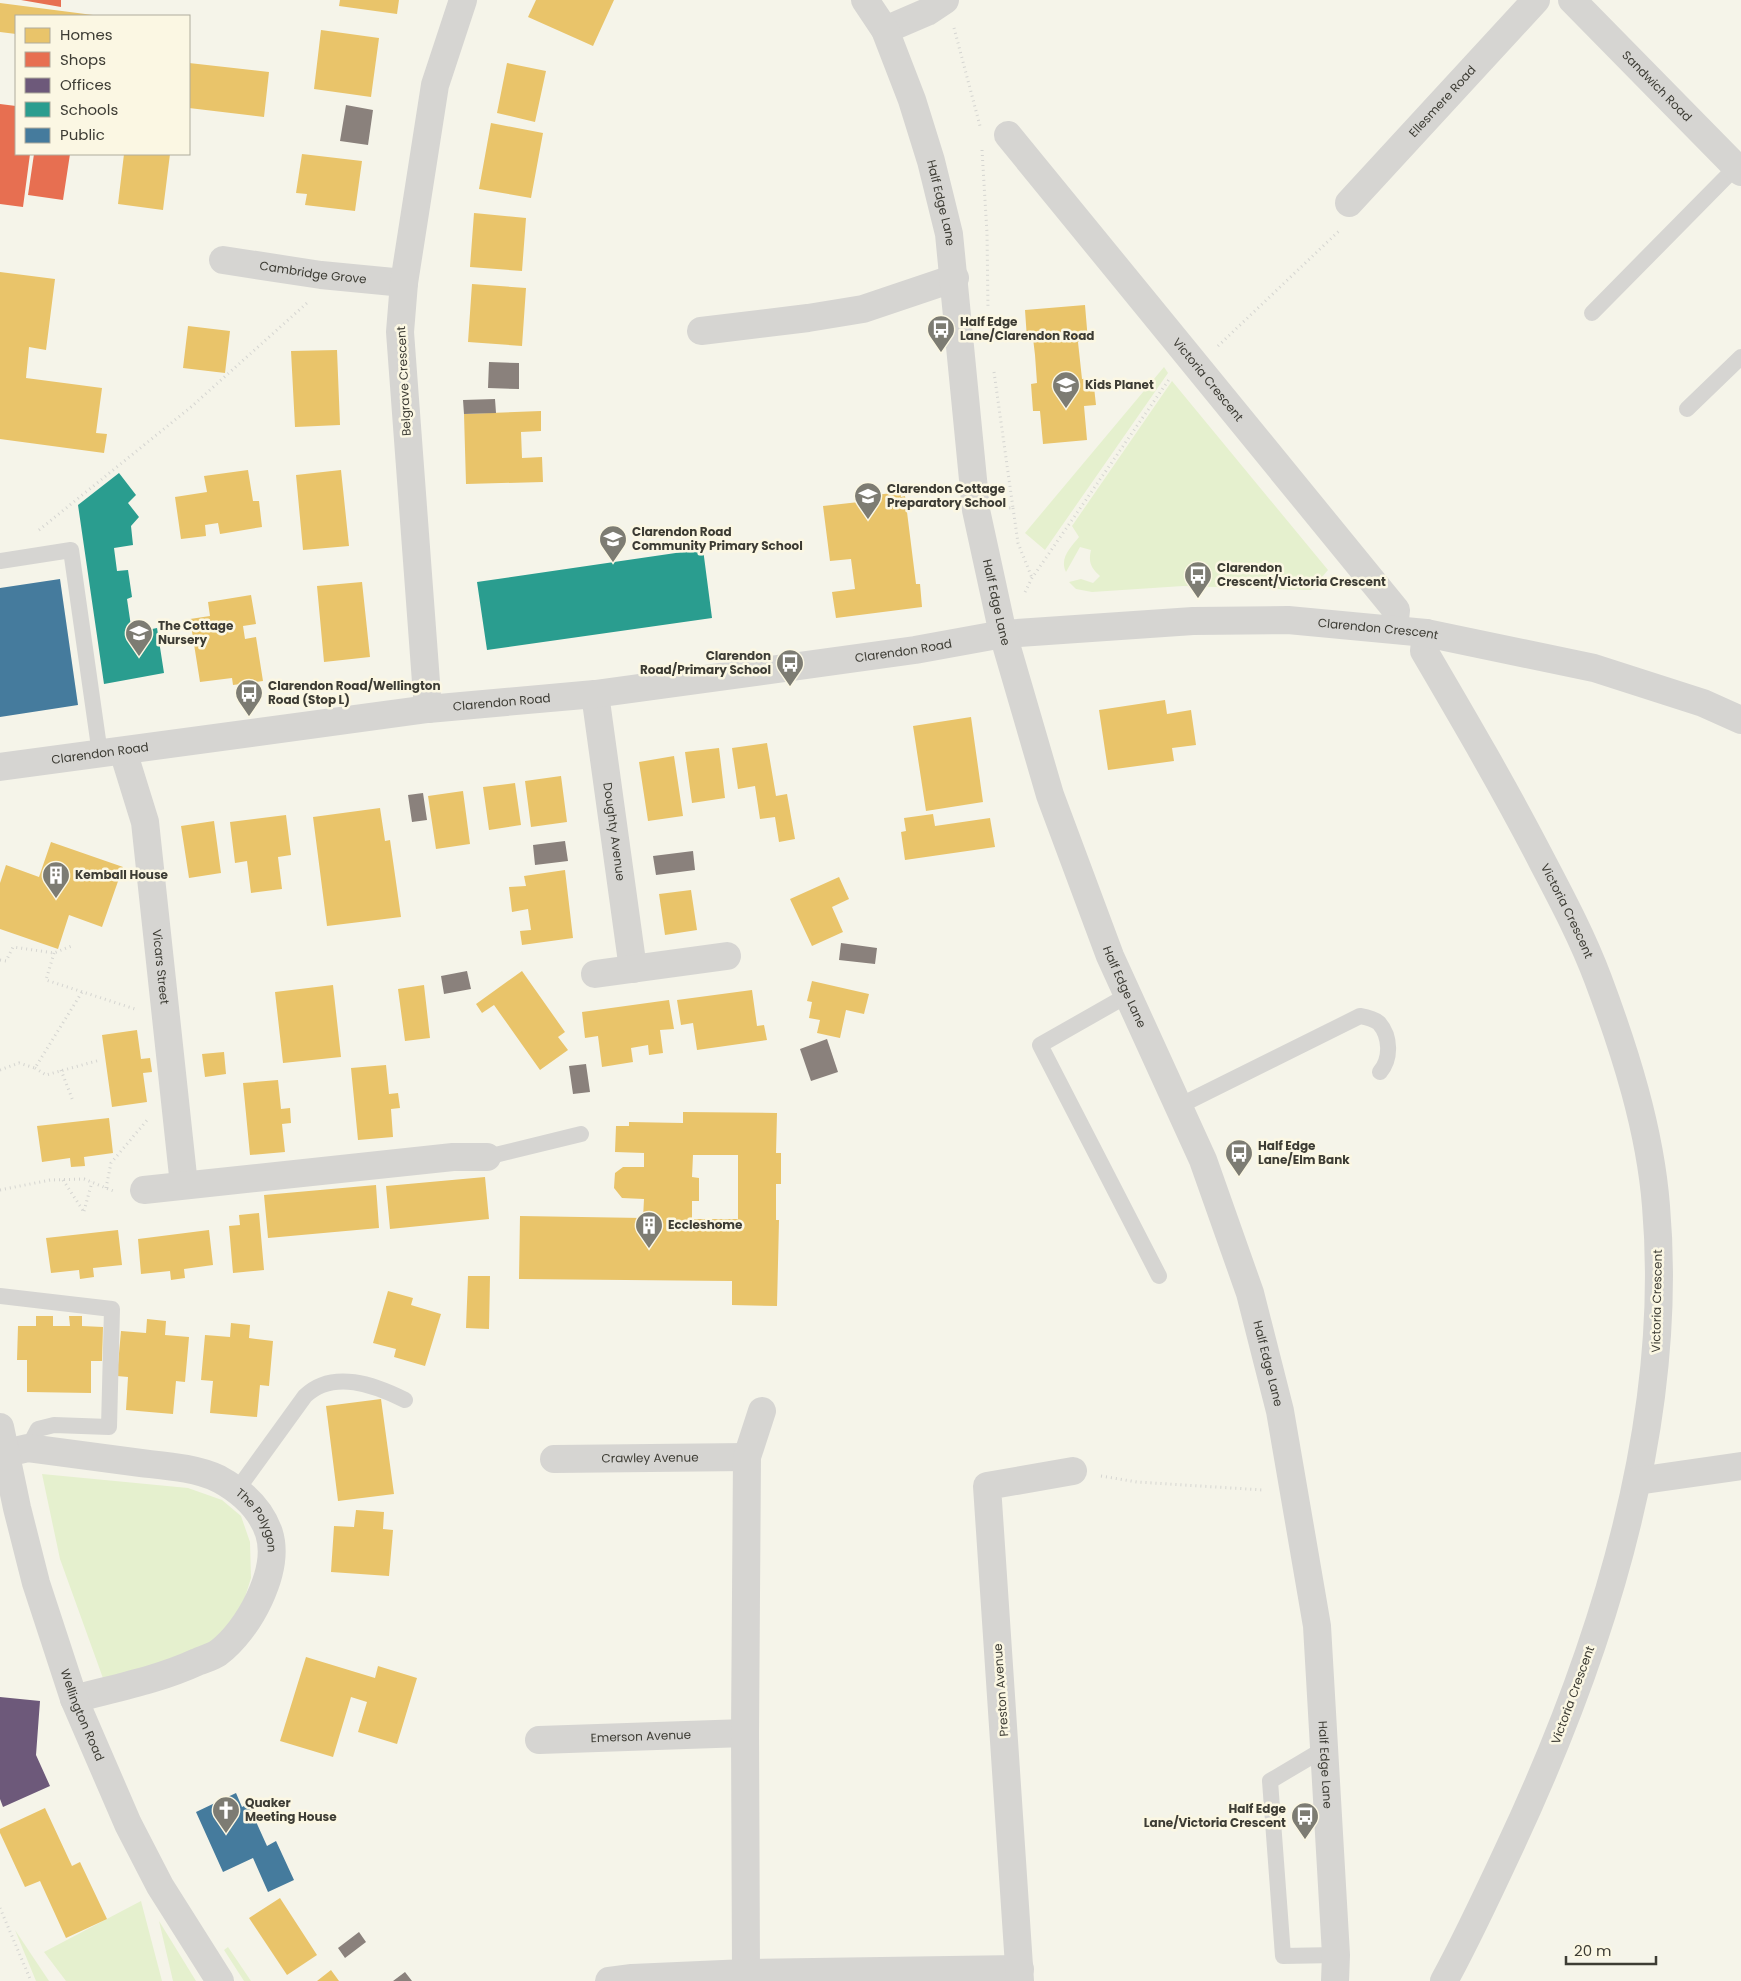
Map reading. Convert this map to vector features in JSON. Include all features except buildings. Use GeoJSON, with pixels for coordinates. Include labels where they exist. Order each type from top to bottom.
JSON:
{"type":"FeatureCollection","features":[{"type":"Feature","properties":{"kind":"street","name":"Belgrave Crescent"},"geometry":{"type":"LineString","coordinates":[[428,709],[400,332],[404,283],[435,85],[463,0]]}},
{"type":"Feature","properties":{"kind":"street","name":"Half Edge Lane"},"geometry":{"type":"LineString","coordinates":[[865,0],[885,30],[912,100],[931,161],[949,234],[955,278],[964,399],[976,510],[1002,634],[1050,795],[1110,956],[1204,1160],[1250,1293],[1280,1411],[1317,1626],[1336,1968]]}},
{"type":"Feature","properties":{"kind":"street","name":"Ellesmere Road"},"geometry":{"type":"LineString","coordinates":[[1349,203],[1536,0]]}},
{"type":"Feature","properties":{"kind":"street","name":"Sandwich Road"},"geometry":{"type":"LineString","coordinates":[[1572,0],[1738,170]]}},
{"type":"Feature","properties":{"kind":"street"},"geometry":{"type":"LineString","coordinates":[[885,30],[927,12],[941,3]]}},
{"type":"Feature","properties":{"kind":"street","name":"Victoria Crescent"},"geometry":{"type":"LineString","coordinates":[[1008,135],[1396,610],[1394,629]]}},
{"type":"Feature","properties":{"kind":"street","name":"Cambridge Grove"},"geometry":{"type":"LineString","coordinates":[[223,260],[321,275],[404,283]]}},
{"type":"Feature","properties":{"kind":"street"},"geometry":{"type":"LineString","coordinates":[[701,331],[808,318],[863,308],[955,278]]}},
{"type":"Feature","properties":{"kind":"street","name":"Clarendon Crescent"},"geometry":{"type":"LineString","coordinates":[[1002,634],[1193,621],[1288,620],[1394,629],[1426,633],[1594,668],[1703,703],[1741,720]]}},
{"type":"Feature","properties":{"kind":"street","name":"Victoria Crescent"},"geometry":{"type":"LineString","coordinates":[[1426,633],[1424,651],[1522,822],[1584,943],[1599,980],[1635,1091],[1650,1161],[1656,1205],[1659,1261],[1657,1343],[1649,1417],[1637,1481],[1603,1609],[1573,1698],[1530,1804],[1463,1946],[1444,1981]]}},
{"type":"Feature","properties":{"kind":"street","name":"Clarendon Road"},"geometry":{"type":"LineString","coordinates":[[0,767],[428,709],[596,694],[915,650],[1002,634]]}},
{"type":"Feature","properties":{"kind":"street","name":"Doughty Avenue"},"geometry":{"type":"LineString","coordinates":[[596,694],[632,969]]}},
{"type":"Feature","properties":{"kind":"street","name":"Vicars Street"},"geometry":{"type":"LineString","coordinates":[[111,752],[145,822],[184,1185]]}},
{"type":"Feature","properties":{"kind":"street"},"geometry":{"type":"LineString","coordinates":[[595,974],[727,956]]}},
{"type":"Feature","properties":{"kind":"street"},"geometry":{"type":"LineString","coordinates":[[144,1190],[453,1157],[487,1157]]}},
{"type":"Feature","properties":{"kind":"street"},"geometry":{"type":"LineString","coordinates":[[746,1973],[747,1456],[762,1411]]}},
{"type":"Feature","properties":{"kind":"street","name":"Wellington Road"},"geometry":{"type":"LineString","coordinates":[[0,1427],[17,1451],[17,1508],[36,1583],[74,1699],[128,1824],[160,1886],[220,1981]]}},
{"type":"Feature","properties":{"kind":"street","name":"The Polygon"},"geometry":{"type":"LineString","coordinates":[[17,1451],[185,1469],[216,1478],[237,1490],[259,1513],[269,1534],[271,1556],[265,1584],[254,1611],[238,1635],[217,1654],[178,1671],[74,1699]]}},
{"type":"Feature","properties":{"kind":"street","name":"Crawley Avenue"},"geometry":{"type":"LineString","coordinates":[[554,1459],[747,1456]]}},
{"type":"Feature","properties":{"kind":"street"},"geometry":{"type":"LineString","coordinates":[[1637,1481],[1741,1466]]}},
{"type":"Feature","properties":{"kind":"street","name":"Preston Avenue"},"geometry":{"type":"LineString","coordinates":[[1020,1975],[988,1486],[1073,1471]]}},
{"type":"Feature","properties":{"kind":"street","name":"Emerson Avenue"},"geometry":{"type":"LineString","coordinates":[[539,1740],[745,1733]]}},
{"type":"Feature","properties":{"kind":"street"},"geometry":{"type":"LineString","coordinates":[[609,1981],[632,1978],[746,1973],[1020,1975]]}},
{"type":"Feature","properties":{"kind":"lane"},"geometry":{"type":"LineString","coordinates":[[1592,313],[1738,170]]}},
{"type":"Feature","properties":{"kind":"lane"},"geometry":{"type":"LineString","coordinates":[[1686,409],[1741,356]]}},
{"type":"Feature","properties":{"kind":"lane"},"geometry":{"type":"LineString","coordinates":[[0,561],[71,550],[111,752]]}},
{"type":"Feature","properties":{"kind":"lane"},"geometry":{"type":"LineString","coordinates":[[1128,995],[1040,1045],[1159,1276]]}},
{"type":"Feature","properties":{"kind":"lane"},"geometry":{"type":"LineString","coordinates":[[1178,1106],[1360,1016],[1370,1018],[1379,1023],[1387,1040],[1388,1054],[1386,1065],[1380,1072]]}},
{"type":"Feature","properties":{"kind":"lane"},"geometry":{"type":"LineString","coordinates":[[487,1157],[581,1134]]}},
{"type":"Feature","properties":{"kind":"lane"},"geometry":{"type":"LineString","coordinates":[[0,1296],[112,1309],[109,1427],[54,1424],[38,1429],[17,1451]]}},
{"type":"Feature","properties":{"kind":"lane"},"geometry":{"type":"LineString","coordinates":[[237,1490],[305,1396],[314,1388],[327,1383],[363,1383],[383,1389],[405,1400]]}},
{"type":"Feature","properties":{"kind":"lane"},"geometry":{"type":"LineString","coordinates":[[1324,1749],[1270,1781],[1283,1956],[1336,1968]]}},
{"type":"Feature","properties":{"kind":"path"},"geometry":{"type":"LineString","coordinates":[[941,3],[954,28],[981,132],[987,234],[988,310]]}},
{"type":"Feature","properties":{"kind":"path"},"geometry":{"type":"LineString","coordinates":[[981,132],[1008,135]]}},
{"type":"Feature","properties":{"kind":"path"},"geometry":{"type":"LineString","coordinates":[[1023,594],[1032,578],[1191,360],[1339,231],[1349,203]]}},
{"type":"Feature","properties":{"kind":"path"},"geometry":{"type":"LineString","coordinates":[[31,536],[191,407],[312,298],[321,275]]}},
{"type":"Feature","properties":{"kind":"path"},"geometry":{"type":"LineString","coordinates":[[994,367],[1018,543],[1032,578]]}},
{"type":"Feature","properties":{"kind":"path"},"geometry":{"type":"LineString","coordinates":[[976,510],[1013,508]]}},
{"type":"Feature","properties":{"kind":"path"},"geometry":{"type":"LineString","coordinates":[[0,960],[6,961],[13,947],[54,953],[74,945]]}},
{"type":"Feature","properties":{"kind":"path"},"geometry":{"type":"LineString","coordinates":[[54,953],[46,980],[167,1019]]}},
{"type":"Feature","properties":{"kind":"path"},"geometry":{"type":"LineString","coordinates":[[36,1068],[82,992]]}},
{"type":"Feature","properties":{"kind":"path"},"geometry":{"type":"LineString","coordinates":[[0,1070],[19,1063],[36,1068],[46,1075],[100,1060]]}},
{"type":"Feature","properties":{"kind":"path"},"geometry":{"type":"LineString","coordinates":[[61,1070],[73,1101]]}},
{"type":"Feature","properties":{"kind":"path"},"geometry":{"type":"LineString","coordinates":[[106,1188],[111,1163],[153,1113],[176,1111]]}},
{"type":"Feature","properties":{"kind":"path"},"geometry":{"type":"LineString","coordinates":[[0,1190],[50,1180],[84,1179],[117,1192],[144,1190]]}},
{"type":"Feature","properties":{"kind":"path"},"geometry":{"type":"LineString","coordinates":[[63,1180],[84,1212],[92,1182]]}},
{"type":"Feature","properties":{"kind":"path"},"geometry":{"type":"LineString","coordinates":[[1073,1471],[1137,1482],[1294,1492]]}},
{"type":"Feature","properties":{"kind":"path"},"geometry":{"type":"LineString","coordinates":[[0,1908],[31,1981]]}},
{"type":"Feature","properties":{"kind":"green space"},"geometry":{"type":"Polygon","coordinates":[[[1164,367],[1168,373],[1045,550],[1025,533],[1164,367]]]}},
{"type":"Feature","properties":{"kind":"green space"},"geometry":{"type":"Polygon","coordinates":[[[1172,381],[1328,570],[1311,590],[1183,586],[1092,592],[1076,589],[1069,582],[1081,579],[1093,583],[1100,576],[1091,564],[1091,550],[1080,547],[1066,572],[1064,567],[1065,557],[1079,537],[1072,526],[1172,381]]]}},
{"type":"Feature","properties":{"kind":"green space"},"geometry":{"type":"Polygon","coordinates":[[[42,1474],[188,1488],[222,1500],[241,1516],[250,1542],[251,1578],[241,1610],[219,1643],[104,1681],[60,1559],[42,1474]]]}},
{"type":"Feature","properties":{"kind":"green space"},"geometry":{"type":"Polygon","coordinates":[[[141,1901],[162,1981],[66,1981],[44,1952],[141,1901]]]}},
{"type":"Feature","properties":{"kind":"green space"},"geometry":{"type":"Polygon","coordinates":[[[159,1921],[196,1981],[173,1981],[159,1921]]]}},
{"type":"Feature","properties":{"kind":"green space"},"geometry":{"type":"Polygon","coordinates":[[[15,1930],[49,1981],[36,1981],[15,1930]]]}},
{"type":"Feature","properties":{"kind":"green space"},"geometry":{"type":"Polygon","coordinates":[[[228,1947],[251,1981],[244,1981],[224,1950],[228,1947]]]}},
{"type":"Feature","properties":{"kind":"place","name":"Half Edge Lane/Clarendon Road"},"geometry":{"type":"Point","coordinates":[941,353]}},
{"type":"Feature","properties":{"kind":"place","name":"Kids Planet"},"geometry":{"type":"Point","coordinates":[1066,409]}},
{"type":"Feature","properties":{"kind":"place","name":"Clarendon Cottage Preparatory School"},"geometry":{"type":"Point","coordinates":[868,520]}},
{"type":"Feature","properties":{"kind":"place","name":"Clarendon Road Community Primary School"},"geometry":{"type":"Point","coordinates":[613,563]}},
{"type":"Feature","properties":{"kind":"place","name":"Clarendon Crescent/Victoria Crescent"},"geometry":{"type":"Point","coordinates":[1198,599]}},
{"type":"Feature","properties":{"kind":"place","name":"The Cottage Nursery"},"geometry":{"type":"Point","coordinates":[139,657]}},
{"type":"Feature","properties":{"kind":"place","name":"Clarendon Road/Primary School"},"geometry":{"type":"Point","coordinates":[790,687]}},
{"type":"Feature","properties":{"kind":"place","name":"Clarendon Road/Wellington Road (Stop L)"},"geometry":{"type":"Point","coordinates":[249,717]}},
{"type":"Feature","properties":{"kind":"place","name":"Kemball House"},"geometry":{"type":"Point","coordinates":[56,899]}},
{"type":"Feature","properties":{"kind":"place","name":"Half Edge Lane/Elm Bank"},"geometry":{"type":"Point","coordinates":[1239,1177]}},
{"type":"Feature","properties":{"kind":"place","name":"Eccleshome"},"geometry":{"type":"Point","coordinates":[649,1249]}},
{"type":"Feature","properties":{"kind":"place","name":"Quaker Meeting House"},"geometry":{"type":"Point","coordinates":[226,1834]}},
{"type":"Feature","properties":{"kind":"place","name":"Half Edge Lane/Victoria Crescent"},"geometry":{"type":"Point","coordinates":[1305,1840]}}]}
